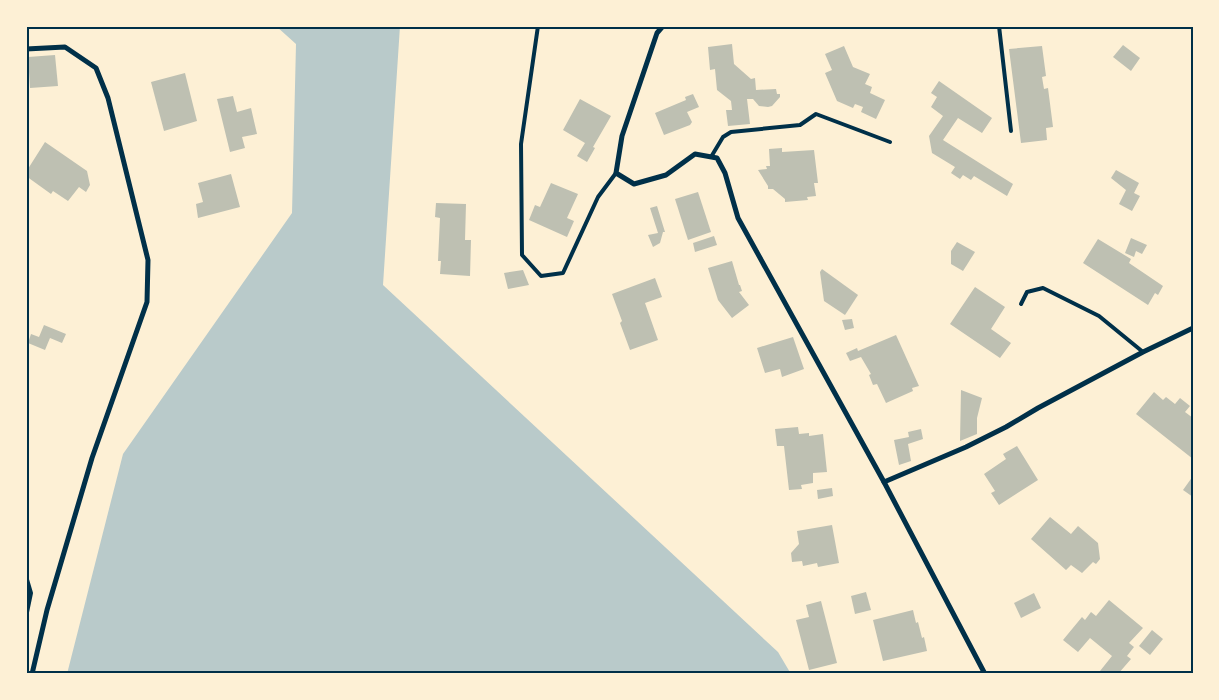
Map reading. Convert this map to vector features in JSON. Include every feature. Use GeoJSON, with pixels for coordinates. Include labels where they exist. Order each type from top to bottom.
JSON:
{"type":"FeatureCollection","features":[{"type":"Feature","properties":{"kind":"street"},"geometry":{"type":"LineString","coordinates":[[663,26],[657,33],[622,136],[616,173],[634,184],[666,175],[694,154],[717,158],[725,173],[738,218],[884,482],[985,674]]}},
{"type":"Feature","properties":{"kind":"street"},"geometry":{"type":"LineString","coordinates":[[26,49],[65,47],[96,68],[108,98],[148,260],[147,302],[92,458],[47,610],[32,674]]}},
{"type":"Feature","properties":{"kind":"street"},"geometry":{"type":"LineString","coordinates":[[884,482],[966,447],[1143,352],[1193,328]]}},
{"type":"Feature","properties":{"kind":"lane"},"geometry":{"type":"LineString","coordinates":[[538,26],[521,144],[522,255],[541,276],[563,273],[598,198],[616,173]]}},
{"type":"Feature","properties":{"kind":"lane"},"geometry":{"type":"LineString","coordinates":[[999,26],[1011,131]]}},
{"type":"Feature","properties":{"kind":"lane"},"geometry":{"type":"LineString","coordinates":[[711,157],[723,137],[731,132],[800,125],[816,114],[890,142]]}},
{"type":"Feature","properties":{"kind":"lane"},"geometry":{"type":"LineString","coordinates":[[1020,304],[1027,292],[1043,288],[1099,316],[1143,352]]}},
{"type":"Feature","properties":{"kind":"lane"},"geometry":{"type":"LineString","coordinates":[[26,576],[30,593],[26,617]]}},
{"type":"Feature","properties":{"kind":"shaded area"},"geometry":{"type":"Polygon","coordinates":[[[276,26],[400,26],[383,285],[778,652],[791,674],[67,674],[123,454],[292,213],[296,44],[276,26]]]}},
{"type":"Feature","properties":{"kind":"building"},"geometry":{"type":"Polygon","coordinates":[[[732,44],[734,64],[751,79],[755,78],[756,90],[776,89],[780,97],[772,106],[768,107],[759,106],[753,99],[747,99],[750,124],[728,126],[726,110],[732,110],[731,101],[717,90],[715,69],[710,70],[708,47],[732,44]]]}},
{"type":"Feature","properties":{"kind":"building"},"geometry":{"type":"Polygon","coordinates":[[[1123,45],[1140,58],[1131,71],[1113,57],[1123,45]]]}},
{"type":"Feature","properties":{"kind":"building"},"geometry":{"type":"Polygon","coordinates":[[[844,46],[853,67],[870,74],[865,84],[872,87],[870,93],[885,100],[876,119],[861,112],[863,107],[855,104],[853,108],[837,101],[825,73],[832,70],[825,54],[844,46]]]}},
{"type":"Feature","properties":{"kind":"building"},"geometry":{"type":"Polygon","coordinates":[[[1042,46],[1046,76],[1042,77],[1044,89],[1048,88],[1053,127],[1046,128],[1047,140],[1021,143],[1009,49],[1042,46]]]}},
{"type":"Feature","properties":{"kind":"building"},"geometry":{"type":"Polygon","coordinates":[[[55,55],[58,86],[30,88],[28,57],[55,55]]]}},
{"type":"Feature","properties":{"kind":"building"},"geometry":{"type":"Polygon","coordinates":[[[185,73],[197,121],[164,131],[151,82],[185,73]]]}},
{"type":"Feature","properties":{"kind":"building"},"geometry":{"type":"Polygon","coordinates":[[[939,81],[992,118],[982,133],[958,118],[943,140],[1013,184],[1007,196],[974,176],[971,180],[963,175],[960,179],[951,173],[955,167],[932,153],[929,136],[943,116],[931,107],[937,97],[931,93],[939,81]]]}},
{"type":"Feature","properties":{"kind":"building"},"geometry":{"type":"Polygon","coordinates":[[[693,94],[699,107],[687,112],[692,122],[690,125],[664,135],[655,113],[686,100],[685,97],[693,94]]]}},
{"type":"Feature","properties":{"kind":"building"},"geometry":{"type":"Polygon","coordinates":[[[233,96],[237,112],[251,108],[257,134],[242,137],[245,148],[230,152],[217,99],[233,96]]]}},
{"type":"Feature","properties":{"kind":"building"},"geometry":{"type":"Polygon","coordinates":[[[580,99],[611,116],[593,147],[595,148],[587,162],[577,156],[585,143],[563,130],[580,99]]]}},
{"type":"Feature","properties":{"kind":"building"},"geometry":{"type":"Polygon","coordinates":[[[45,142],[87,171],[90,185],[86,192],[79,187],[68,201],[53,191],[51,194],[26,176],[26,172],[45,142]]]}},
{"type":"Feature","properties":{"kind":"building"},"geometry":{"type":"Polygon","coordinates":[[[782,148],[782,152],[814,150],[818,183],[814,183],[816,196],[807,197],[808,200],[785,202],[785,199],[773,189],[768,189],[758,170],[767,169],[766,166],[770,166],[769,149],[782,148]]]}},
{"type":"Feature","properties":{"kind":"building"},"geometry":{"type":"Polygon","coordinates":[[[1116,170],[1139,183],[1134,193],[1140,196],[1132,211],[1119,204],[1126,190],[1111,178],[1116,170]]]}},
{"type":"Feature","properties":{"kind":"building"},"geometry":{"type":"Polygon","coordinates":[[[231,174],[240,207],[198,218],[196,204],[203,202],[198,183],[231,174]]]}},
{"type":"Feature","properties":{"kind":"building"},"geometry":{"type":"Polygon","coordinates":[[[551,183],[578,194],[567,218],[574,221],[567,237],[529,220],[535,205],[540,207],[551,183]]]}},
{"type":"Feature","properties":{"kind":"building"},"geometry":{"type":"Polygon","coordinates":[[[698,192],[711,232],[688,240],[675,199],[698,192]]]}},
{"type":"Feature","properties":{"kind":"building"},"geometry":{"type":"Polygon","coordinates":[[[436,203],[466,204],[465,240],[471,240],[470,276],[440,274],[441,261],[438,261],[440,218],[435,217],[436,203]]]}},
{"type":"Feature","properties":{"kind":"building"},"geometry":{"type":"Polygon","coordinates":[[[657,206],[665,232],[663,232],[660,243],[653,247],[648,235],[658,233],[650,208],[657,206]]]}},
{"type":"Feature","properties":{"kind":"building"},"geometry":{"type":"Polygon","coordinates":[[[714,236],[717,245],[695,252],[693,243],[714,236]]]}},
{"type":"Feature","properties":{"kind":"building"},"geometry":{"type":"Polygon","coordinates":[[[1131,238],[1147,245],[1142,254],[1136,251],[1134,257],[1125,253],[1131,238]]]}},
{"type":"Feature","properties":{"kind":"building"},"geometry":{"type":"Polygon","coordinates":[[[1098,239],[1131,259],[1129,263],[1163,286],[1158,295],[1155,293],[1148,305],[1083,263],[1098,239]]]}},
{"type":"Feature","properties":{"kind":"building"},"geometry":{"type":"Polygon","coordinates":[[[957,242],[975,252],[963,271],[951,264],[951,251],[957,242]]]}},
{"type":"Feature","properties":{"kind":"building"},"geometry":{"type":"Polygon","coordinates":[[[732,261],[742,291],[739,292],[749,305],[732,318],[718,300],[708,268],[732,261]]]}},
{"type":"Feature","properties":{"kind":"building"},"geometry":{"type":"Polygon","coordinates":[[[822,269],[858,295],[845,315],[824,301],[820,272],[822,269]]]}},
{"type":"Feature","properties":{"kind":"building"},"geometry":{"type":"Polygon","coordinates":[[[523,270],[529,285],[508,289],[504,273],[523,270]]]}},
{"type":"Feature","properties":{"kind":"building"},"geometry":{"type":"Polygon","coordinates":[[[655,278],[662,297],[645,303],[658,340],[630,350],[612,294],[655,278]]]}},
{"type":"Feature","properties":{"kind":"building"},"geometry":{"type":"Polygon","coordinates":[[[975,287],[1005,307],[991,329],[1011,343],[1000,358],[950,324],[975,287]]]}},
{"type":"Feature","properties":{"kind":"building"},"geometry":{"type":"Polygon","coordinates":[[[852,319],[854,328],[845,330],[842,320],[852,319]]]}},
{"type":"Feature","properties":{"kind":"building"},"geometry":{"type":"Polygon","coordinates":[[[44,325],[66,334],[62,343],[50,338],[45,350],[28,343],[31,334],[39,337],[44,325]]]}},
{"type":"Feature","properties":{"kind":"building"},"geometry":{"type":"Polygon","coordinates":[[[896,335],[919,386],[912,388],[913,391],[886,403],[877,384],[873,385],[869,375],[871,374],[861,357],[850,361],[846,353],[857,348],[858,351],[896,335]]]}},
{"type":"Feature","properties":{"kind":"building"},"geometry":{"type":"Polygon","coordinates":[[[793,337],[804,369],[782,377],[780,369],[765,373],[757,348],[793,337]]]}},
{"type":"Feature","properties":{"kind":"building"},"geometry":{"type":"Polygon","coordinates":[[[961,390],[982,398],[977,418],[977,434],[960,441],[961,390]]]}},
{"type":"Feature","properties":{"kind":"building"},"geometry":{"type":"Polygon","coordinates":[[[1154,392],[1163,400],[1166,397],[1175,404],[1180,398],[1190,406],[1185,412],[1193,418],[1193,459],[1136,414],[1154,392]]]}},
{"type":"Feature","properties":{"kind":"building"},"geometry":{"type":"Polygon","coordinates":[[[798,427],[799,434],[809,433],[809,436],[823,434],[827,472],[813,473],[813,483],[801,485],[802,489],[789,490],[784,446],[777,446],[775,429],[798,427]]]}},
{"type":"Feature","properties":{"kind":"building"},"geometry":{"type":"Polygon","coordinates":[[[921,429],[923,439],[908,444],[911,461],[899,465],[894,440],[909,437],[908,432],[921,429]]]}},
{"type":"Feature","properties":{"kind":"building"},"geometry":{"type":"Polygon","coordinates":[[[1017,446],[1038,480],[999,505],[991,493],[995,491],[984,474],[1006,459],[1003,454],[1017,446]]]}},
{"type":"Feature","properties":{"kind":"building"},"geometry":{"type":"Polygon","coordinates":[[[1193,476],[1193,497],[1183,490],[1193,476]]]}},
{"type":"Feature","properties":{"kind":"building"},"geometry":{"type":"Polygon","coordinates":[[[832,488],[833,496],[818,499],[817,490],[832,488]]]}},
{"type":"Feature","properties":{"kind":"building"},"geometry":{"type":"Polygon","coordinates":[[[1050,517],[1071,534],[1078,526],[1098,543],[1100,559],[1096,564],[1093,562],[1082,573],[1071,565],[1066,570],[1031,539],[1050,517]]]}},
{"type":"Feature","properties":{"kind":"building"},"geometry":{"type":"Polygon","coordinates":[[[832,525],[839,563],[818,567],[817,563],[803,566],[802,561],[792,562],[791,553],[799,544],[797,531],[832,525]]]}},
{"type":"Feature","properties":{"kind":"building"},"geometry":{"type":"Polygon","coordinates":[[[866,592],[871,610],[855,614],[851,596],[866,592]]]}},
{"type":"Feature","properties":{"kind":"building"},"geometry":{"type":"Polygon","coordinates":[[[1034,593],[1041,608],[1021,618],[1014,603],[1034,593]]]}},
{"type":"Feature","properties":{"kind":"building"},"geometry":{"type":"Polygon","coordinates":[[[1109,600],[1143,628],[1129,643],[1134,647],[1127,656],[1131,659],[1118,674],[1104,674],[1100,671],[1112,656],[1090,638],[1078,652],[1063,640],[1082,617],[1085,620],[1091,612],[1096,616],[1109,600]]]}},
{"type":"Feature","properties":{"kind":"building"},"geometry":{"type":"Polygon","coordinates":[[[821,601],[837,663],[809,670],[796,620],[809,617],[806,605],[821,601]]]}},
{"type":"Feature","properties":{"kind":"building"},"geometry":{"type":"Polygon","coordinates":[[[913,610],[922,638],[924,637],[927,651],[883,661],[873,620],[913,610]]]}},
{"type":"Feature","properties":{"kind":"building"},"geometry":{"type":"Polygon","coordinates":[[[1152,630],[1163,639],[1150,655],[1139,646],[1152,630]]]}}]}
